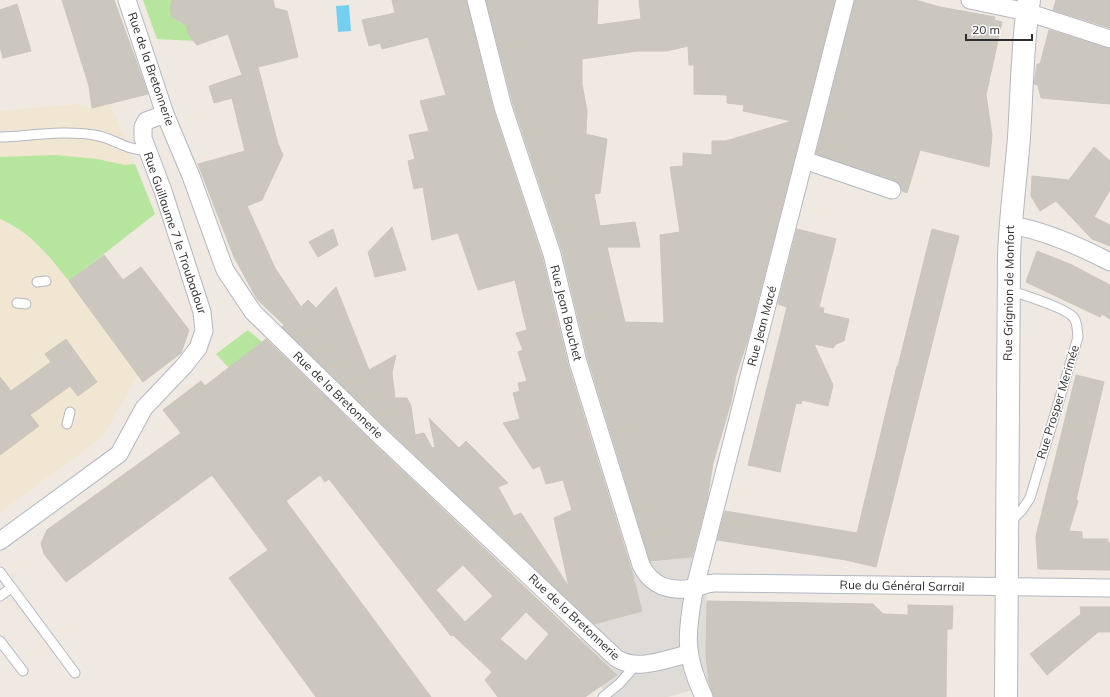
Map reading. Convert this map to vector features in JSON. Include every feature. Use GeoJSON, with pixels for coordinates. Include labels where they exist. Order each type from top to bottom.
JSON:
{"type":"FeatureCollection","features":[{"type":"Feature","properties":{"kind":"street","name":"Rue de la Bretonnerie"},"geometry":{"type":"LineString","coordinates":[[127,0],[164,114],[191,176],[225,270],[252,312],[371,427],[616,658],[625,663],[636,665]]}},
{"type":"Feature","properties":{"kind":"street","name":"Rue Jean Bouchet"},"geometry":{"type":"LineString","coordinates":[[476,0],[503,107],[552,254],[578,362],[641,565],[646,576],[655,584],[676,589],[695,588]]}},
{"type":"Feature","properties":{"kind":"street","name":"Rue Jean Macé"},"geometry":{"type":"LineString","coordinates":[[688,654],[688,626],[695,588],[845,0]]}},
{"type":"Feature","properties":{"kind":"street"},"geometry":{"type":"LineString","coordinates":[[970,0],[1028,6],[1110,39]]}},
{"type":"Feature","properties":{"kind":"street","name":"Rue Grignion de Monfort"},"geometry":{"type":"LineString","coordinates":[[1006,697],[1008,290],[1010,225],[1019,137],[1024,27],[1028,6]]}},
{"type":"Feature","properties":{"kind":"street","name":"Rue Guillaume 7 le Troubadour"},"geometry":{"type":"LineString","coordinates":[[0,541],[119,454],[144,408],[184,366],[202,340],[204,331],[202,312],[163,191],[143,138],[143,127],[146,121],[164,114]]}},
{"type":"Feature","properties":{"kind":"street"},"geometry":{"type":"LineString","coordinates":[[804,160],[892,190]]}},
{"type":"Feature","properties":{"kind":"street"},"geometry":{"type":"LineString","coordinates":[[1010,225],[1030,229],[1092,253],[1110,262]]}},
{"type":"Feature","properties":{"kind":"street","name":"Rue du Général Sarrail"},"geometry":{"type":"LineString","coordinates":[[695,588],[706,583],[1110,588]]}},
{"type":"Feature","properties":{"kind":"street"},"geometry":{"type":"LineString","coordinates":[[636,665],[688,654],[704,697]]}},
{"type":"Feature","properties":{"kind":"lane"},"geometry":{"type":"LineString","coordinates":[[0,137],[71,134],[94,135],[109,139],[128,148],[147,150]]}},
{"type":"Feature","properties":{"kind":"lane","name":"Rue Prosper Merimée"},"geometry":{"type":"LineString","coordinates":[[1007,524],[1022,510],[1030,498],[1078,337],[1077,326],[1074,318],[1066,312],[1022,294],[1008,290]]}},
{"type":"Feature","properties":{"kind":"lane"},"geometry":{"type":"LineString","coordinates":[[68,424],[70,412]]}},
{"type":"Feature","properties":{"kind":"lane"},"geometry":{"type":"LineString","coordinates":[[0,572],[75,673]]}},
{"type":"Feature","properties":{"kind":"lane"},"geometry":{"type":"LineString","coordinates":[[0,596],[11,588]]}},
{"type":"Feature","properties":{"kind":"lane"},"geometry":{"type":"LineString","coordinates":[[0,641],[23,671]]}},
{"type":"Feature","properties":{"kind":"lane"},"geometry":{"type":"LineString","coordinates":[[603,697],[619,684],[636,665]]}},
{"type":"Feature","properties":{"kind":"shaded area"},"geometry":{"type":"Polygon","coordinates":[[[110,103],[155,214],[69,281],[138,374],[103,436],[0,512],[0,111],[78,104],[92,108],[110,103]]]}},
{"type":"Feature","properties":{"kind":"shaded area"},"geometry":{"type":"Polygon","coordinates":[[[695,557],[706,583],[708,665],[710,681],[689,691],[668,697],[608,697],[601,686],[617,674],[580,639],[594,624],[631,568],[651,562],[695,557]]]}},
{"type":"Feature","properties":{"kind":"green space"},"geometry":{"type":"Polygon","coordinates":[[[143,0],[174,0],[170,9],[172,17],[181,23],[196,19],[189,35],[195,41],[157,39],[143,0]]]}},
{"type":"Feature","properties":{"kind":"green space"},"geometry":{"type":"Polygon","coordinates":[[[56,155],[97,159],[125,165],[135,164],[155,214],[69,281],[39,246],[21,231],[0,219],[0,157],[56,155]]]}},
{"type":"Feature","properties":{"kind":"green space"},"geometry":{"type":"Polygon","coordinates":[[[248,330],[262,342],[229,368],[216,354],[248,330]]]}},
{"type":"Feature","properties":{"kind":"water"},"geometry":{"type":"Polygon","coordinates":[[[349,5],[351,31],[338,32],[336,6],[349,5]]]}},
{"type":"Feature","properties":{"kind":"building"},"geometry":{"type":"Polygon","coordinates":[[[62,0],[114,0],[148,94],[92,108],[89,86],[62,0]]]}},
{"type":"Feature","properties":{"kind":"building"},"geometry":{"type":"Polygon","coordinates":[[[172,0],[273,0],[275,8],[287,11],[298,57],[258,67],[278,144],[283,155],[262,200],[247,206],[275,268],[301,307],[308,300],[316,308],[336,287],[369,370],[396,355],[392,373],[395,398],[407,398],[411,406],[415,435],[424,433],[432,448],[435,447],[429,418],[459,448],[466,441],[508,483],[498,487],[514,516],[521,513],[569,587],[554,518],[572,510],[563,480],[546,484],[540,466],[533,469],[503,423],[520,419],[513,393],[520,391],[518,383],[527,381],[518,352],[523,350],[516,333],[527,330],[515,280],[478,290],[458,233],[432,240],[423,187],[414,189],[408,161],[415,159],[409,135],[429,131],[420,101],[446,95],[428,37],[382,49],[380,43],[369,46],[362,20],[395,13],[392,0],[466,0],[493,109],[542,257],[568,365],[630,565],[642,611],[594,624],[383,425],[282,327],[284,325],[257,299],[234,257],[198,164],[245,151],[232,98],[214,103],[209,86],[242,75],[228,34],[197,45],[189,35],[186,25],[172,17],[170,9],[172,0]]]}},
{"type":"Feature","properties":{"kind":"building"},"geometry":{"type":"Polygon","coordinates":[[[486,0],[598,0],[597,25],[641,19],[639,0],[835,0],[748,339],[736,375],[731,402],[713,463],[707,500],[692,557],[650,561],[588,359],[562,251],[513,104],[486,0]],[[688,46],[667,51],[637,51],[582,59],[582,84],[587,111],[586,134],[607,139],[600,193],[594,194],[600,226],[635,222],[640,247],[607,247],[625,322],[664,323],[660,235],[680,232],[670,167],[683,166],[683,153],[712,155],[712,141],[726,141],[792,121],[743,111],[744,105],[727,103],[727,95],[694,94],[694,65],[689,65],[688,46]]]}},
{"type":"Feature","properties":{"kind":"building"},"geometry":{"type":"Polygon","coordinates":[[[855,0],[915,0],[940,7],[995,17],[994,20],[1002,22],[986,95],[992,135],[989,167],[920,150],[907,193],[902,191],[900,184],[895,181],[816,154],[855,0]]]}},
{"type":"Feature","properties":{"kind":"building"},"geometry":{"type":"Polygon","coordinates":[[[1056,0],[1110,0],[1110,28],[1053,10],[1056,0]]]}},
{"type":"Feature","properties":{"kind":"building"},"geometry":{"type":"Polygon","coordinates":[[[17,4],[31,51],[3,58],[0,47],[0,10],[17,4]]]}},
{"type":"Feature","properties":{"kind":"building"},"geometry":{"type":"Polygon","coordinates":[[[1049,30],[1110,49],[1110,104],[1041,98],[1038,85],[1034,84],[1037,64],[1040,64],[1049,30]]]}},
{"type":"Feature","properties":{"kind":"building"},"geometry":{"type":"Polygon","coordinates":[[[1094,147],[1110,161],[1110,190],[1094,217],[1110,225],[1110,246],[1092,239],[1056,201],[1040,211],[1031,196],[1032,176],[1069,180],[1094,147]]]}},
{"type":"Feature","properties":{"kind":"building"},"geometry":{"type":"Polygon","coordinates":[[[392,227],[406,270],[375,277],[368,252],[392,227]]]}},
{"type":"Feature","properties":{"kind":"building"},"geometry":{"type":"Polygon","coordinates":[[[333,229],[338,245],[318,257],[309,242],[333,229]]]}},
{"type":"Feature","properties":{"kind":"building"},"geometry":{"type":"Polygon","coordinates":[[[797,229],[836,239],[819,307],[824,308],[823,313],[849,319],[844,341],[836,344],[833,348],[814,344],[833,385],[828,406],[802,400],[801,404],[796,403],[780,472],[748,465],[787,307],[778,304],[797,229]]]}},
{"type":"Feature","properties":{"kind":"building"},"geometry":{"type":"Polygon","coordinates":[[[932,229],[959,236],[876,567],[846,560],[717,540],[725,511],[857,533],[932,229]]]}},
{"type":"Feature","properties":{"kind":"building"},"geometry":{"type":"Polygon","coordinates":[[[1037,251],[1072,265],[1110,285],[1110,319],[1102,314],[1100,317],[1026,282],[1037,251]]]}},
{"type":"Feature","properties":{"kind":"building"},"geometry":{"type":"Polygon","coordinates":[[[104,255],[123,280],[141,267],[189,330],[181,353],[143,382],[69,281],[104,255]]]}},
{"type":"Feature","properties":{"kind":"building"},"geometry":{"type":"Polygon","coordinates":[[[66,339],[97,382],[78,396],[70,386],[30,415],[39,426],[0,455],[0,377],[11,391],[51,362],[45,354],[66,339]]]}},
{"type":"Feature","properties":{"kind":"building"},"geometry":{"type":"Polygon","coordinates":[[[266,339],[617,675],[585,697],[498,697],[485,680],[492,672],[453,635],[451,636],[329,479],[325,482],[320,475],[286,501],[431,697],[316,697],[229,578],[268,550],[212,475],[66,582],[44,554],[41,543],[47,530],[181,433],[163,410],[201,381],[205,386],[266,339]],[[463,565],[436,590],[465,622],[493,596],[463,565]],[[526,612],[500,639],[526,661],[549,634],[526,612]]]}},
{"type":"Feature","properties":{"kind":"building"},"geometry":{"type":"Polygon","coordinates":[[[1076,375],[1104,382],[1076,500],[1078,501],[1069,531],[1082,532],[1082,539],[1108,539],[1108,543],[1110,543],[1110,570],[1038,569],[1036,536],[1076,375]]]}},
{"type":"Feature","properties":{"kind":"building"},"geometry":{"type":"Polygon","coordinates":[[[707,601],[873,604],[883,614],[908,615],[908,605],[953,606],[952,629],[947,629],[946,697],[714,697],[709,683],[706,655],[707,601]]]}},
{"type":"Feature","properties":{"kind":"building"},"geometry":{"type":"Polygon","coordinates":[[[1080,607],[1110,607],[1110,632],[1098,632],[1047,675],[1030,654],[1081,614],[1080,607]]]}}]}
